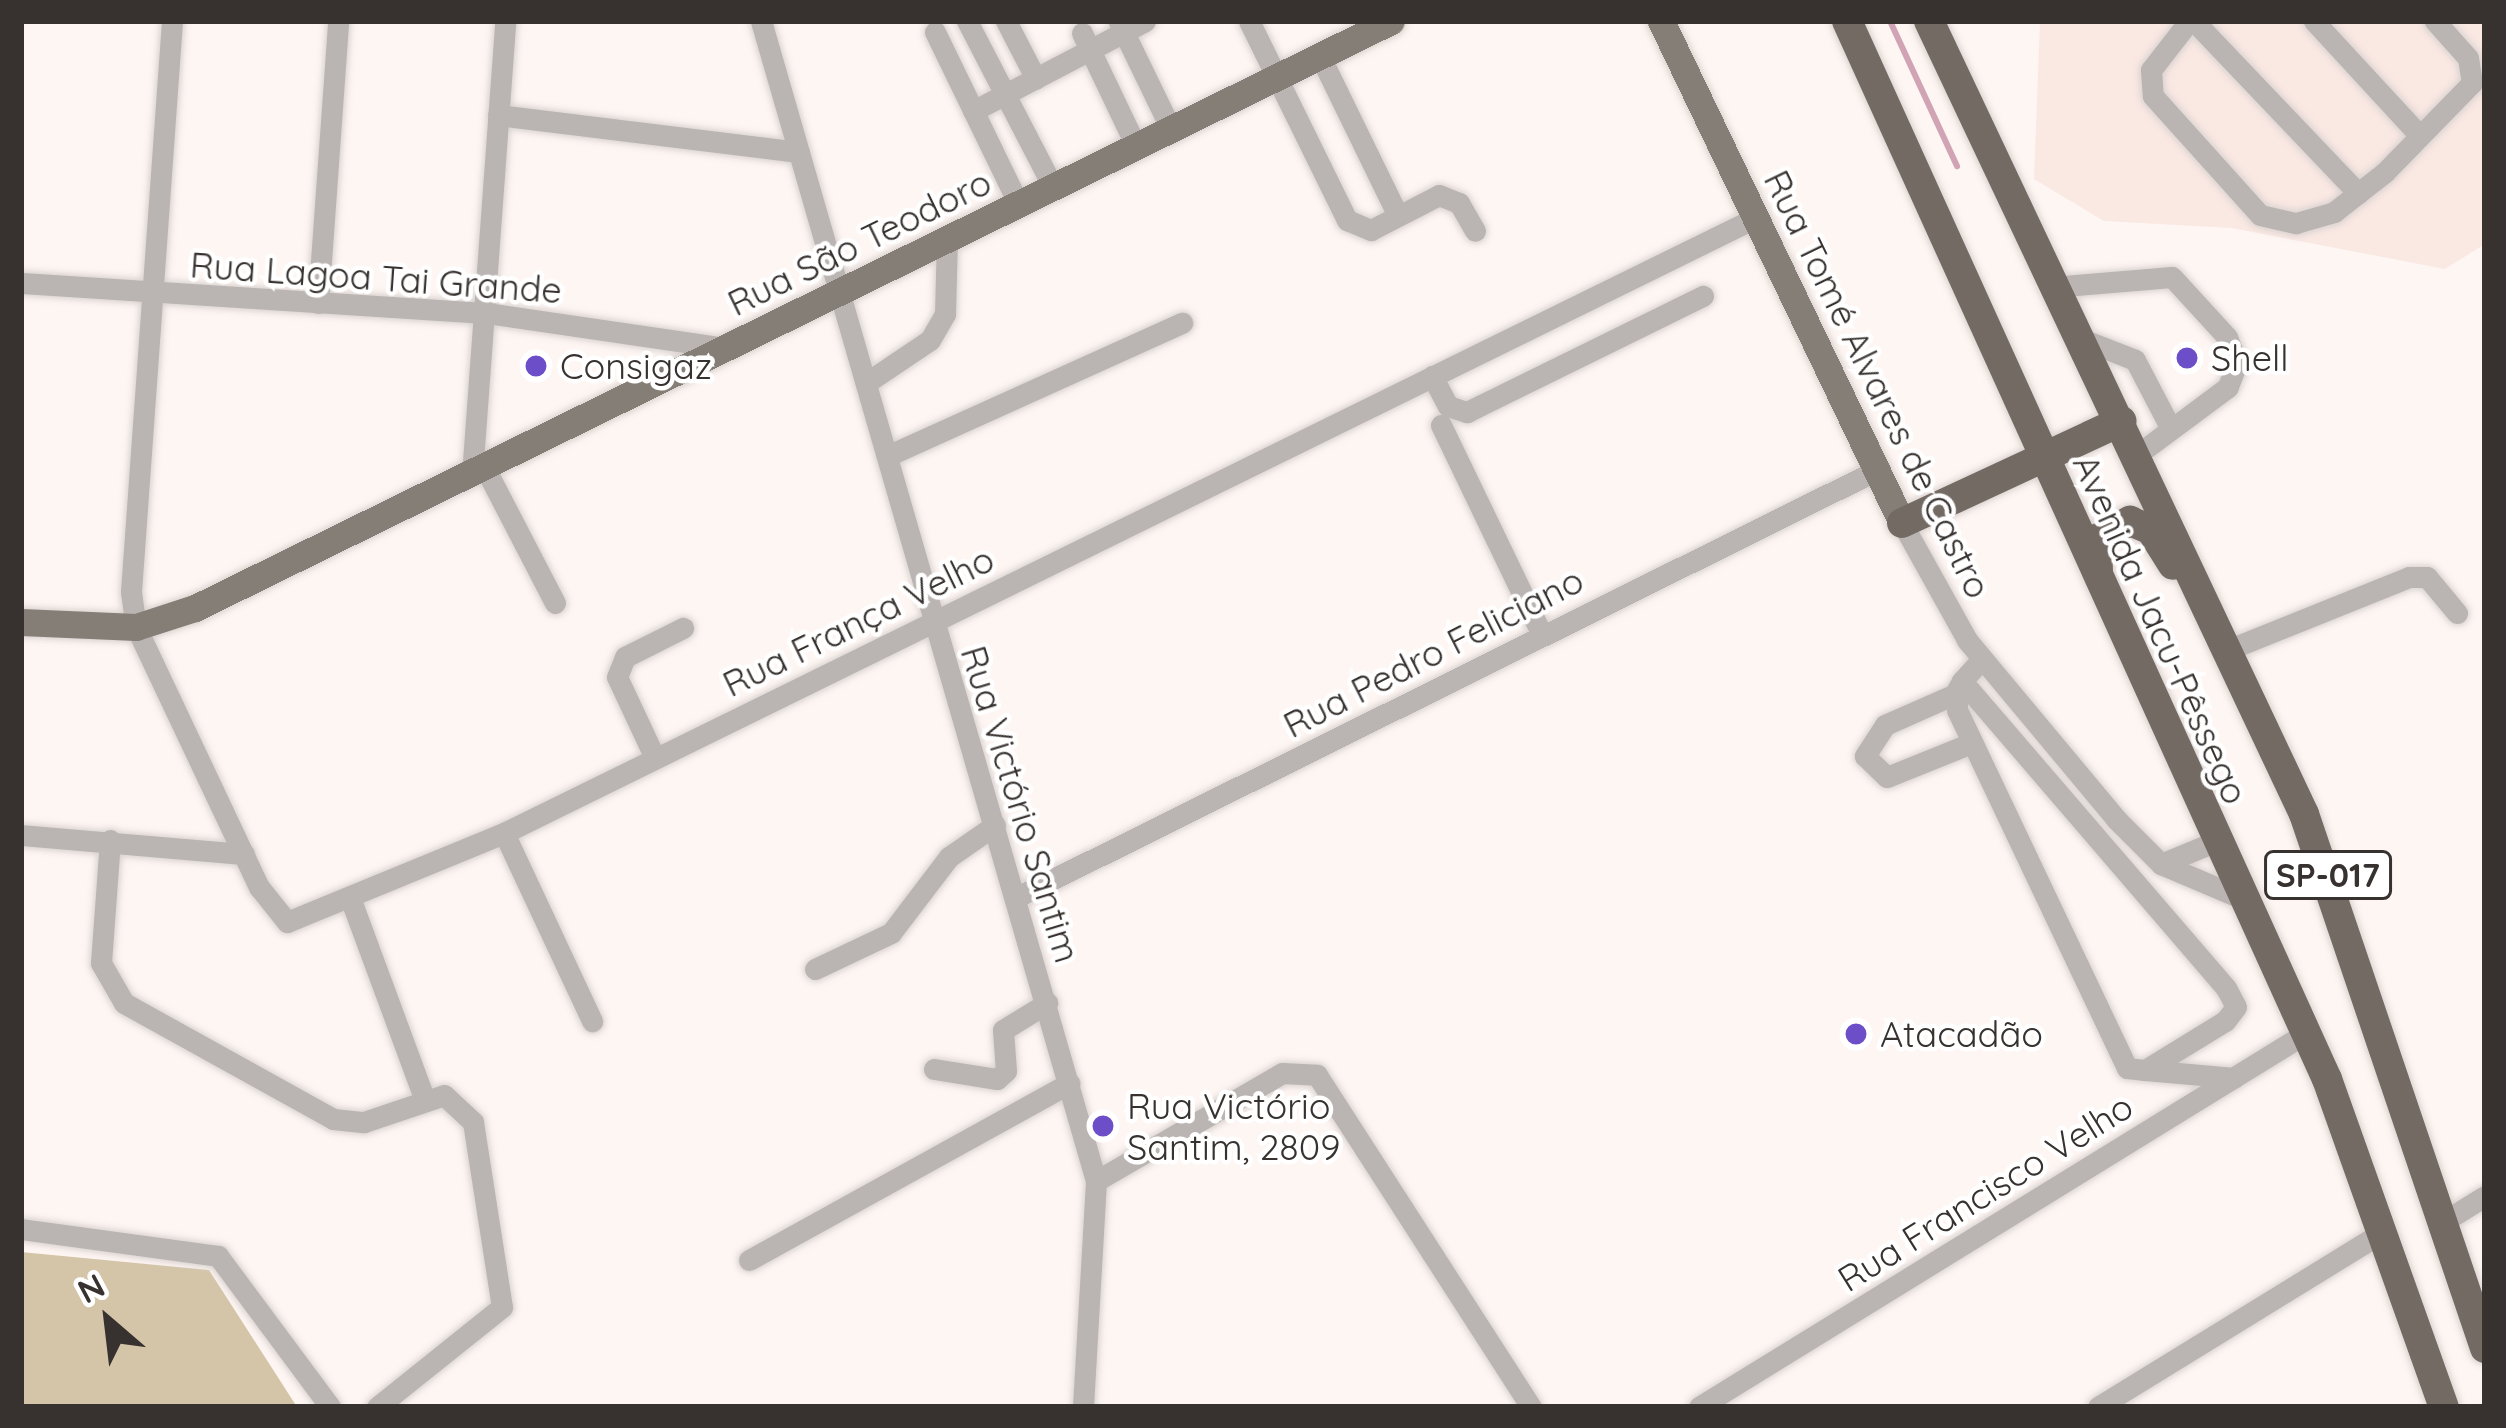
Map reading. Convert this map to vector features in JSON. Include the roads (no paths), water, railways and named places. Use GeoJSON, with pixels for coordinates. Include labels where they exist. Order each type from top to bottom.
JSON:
{"type":"FeatureCollection","features":[{"type":"Feature","properties":{"kind":"highway","name":"Avenida Jacu-Pêssego"},"geometry":{"type":"LineString","coordinates":[[1846,21],[2214,842],[2306,1033],[2444,1407]]}},
{"type":"Feature","properties":{"kind":"highway","name":"Avenida Jacu-Pêssego"},"geometry":{"type":"LineString","coordinates":[[1929,21],[2052,286],[2138,454],[2304,814],[2485,1348]]}},
{"type":"Feature","properties":{"kind":"highway"},"geometry":{"type":"LineString","coordinates":[[1901,523],[2122,421]]}},
{"type":"Feature","properties":{"kind":"highway"},"geometry":{"type":"LineString","coordinates":[[2103,592],[2097,539],[2120,521],[2151,530],[2304,814]]}},
{"type":"Feature","properties":{"kind":"main road","name":"Rua São Teodoro"},"geometry":{"type":"LineString","coordinates":[[21,622],[136,627],[478,471],[1391,21]]}},
{"type":"Feature","properties":{"kind":"main road","name":"Rua Tomé Alvares de Castro"},"geometry":{"type":"LineString","coordinates":[[1661,21],[1901,523]]}},
{"type":"Feature","properties":{"kind":"street"},"geometry":{"type":"LineString","coordinates":[[136,627],[172,21]]}},
{"type":"Feature","properties":{"kind":"street"},"geometry":{"type":"LineString","coordinates":[[318,303],[338,21]]}},
{"type":"Feature","properties":{"kind":"street"},"geometry":{"type":"LineString","coordinates":[[505,21],[478,471],[554,603]]}},
{"type":"Feature","properties":{"kind":"street","name":"Rua Victório Santim"},"geometry":{"type":"LineString","coordinates":[[761,21],[1096,1181],[1083,1407]]}},
{"type":"Feature","properties":{"kind":"street"},"geometry":{"type":"LineString","coordinates":[[967,21],[1053,187]]}},
{"type":"Feature","properties":{"kind":"street"},"geometry":{"type":"LineString","coordinates":[[1006,21],[1036,79]]}},
{"type":"Feature","properties":{"kind":"street"},"geometry":{"type":"LineString","coordinates":[[973,110],[1036,79],[1087,42],[1145,21]]}},
{"type":"Feature","properties":{"kind":"street"},"geometry":{"type":"LineString","coordinates":[[1249,21],[1347,220],[1371,230],[1396,214],[1451,196],[1474,231]]}},
{"type":"Feature","properties":{"kind":"street"},"geometry":{"type":"LineString","coordinates":[[2358,193],[2191,21],[2148,84],[2260,215],[2314,220],[2358,193],[2420,136],[2474,74],[2435,21]]}},
{"type":"Feature","properties":{"kind":"street"},"geometry":{"type":"LineString","coordinates":[[2314,21],[2420,136]]}},
{"type":"Feature","properties":{"kind":"street"},"geometry":{"type":"LineString","coordinates":[[1121,27],[1171,130]]}},
{"type":"Feature","properties":{"kind":"street"},"geometry":{"type":"LineString","coordinates":[[935,32],[1018,202]]}},
{"type":"Feature","properties":{"kind":"street"},"geometry":{"type":"LineString","coordinates":[[1087,42],[1136,146]]}},
{"type":"Feature","properties":{"kind":"street"},"geometry":{"type":"LineString","coordinates":[[1320,56],[1396,214]]}},
{"type":"Feature","properties":{"kind":"street"},"geometry":{"type":"LineString","coordinates":[[498,116],[800,152]]}},
{"type":"Feature","properties":{"kind":"street","name":"Rua França Velho"},"geometry":{"type":"LineString","coordinates":[[136,627],[244,854],[286,922],[352,903],[503,832],[1755,218]]}},
{"type":"Feature","properties":{"kind":"street"},"geometry":{"type":"LineString","coordinates":[[866,383],[930,340],[951,289],[947,238]]}},
{"type":"Feature","properties":{"kind":"street"},"geometry":{"type":"LineString","coordinates":[[2052,286],[2154,272],[2195,290],[2227,337],[2236,377],[2138,454]]}},
{"type":"Feature","properties":{"kind":"street","name":"Rua Lagoa Tai Grande"},"geometry":{"type":"LineString","coordinates":[[21,283],[486,313],[726,348]]}},
{"type":"Feature","properties":{"kind":"street"},"geometry":{"type":"LineString","coordinates":[[1432,376],[1448,406],[1467,412],[1703,296]]}},
{"type":"Feature","properties":{"kind":"street"},"geometry":{"type":"LineString","coordinates":[[886,456],[1182,322]]}},
{"type":"Feature","properties":{"kind":"street"},"geometry":{"type":"LineString","coordinates":[[2079,338],[2135,360],[2171,429]]}},
{"type":"Feature","properties":{"kind":"street"},"geometry":{"type":"LineString","coordinates":[[1441,425],[1541,633]]}},
{"type":"Feature","properties":{"kind":"street","name":"Rua Pedro Feliciano"},"geometry":{"type":"LineString","coordinates":[[1017,897],[1879,469]]}},
{"type":"Feature","properties":{"kind":"street","name":"Rua Tomé Alvares de Castro"},"geometry":{"type":"LineString","coordinates":[[1901,523],[1982,659],[2161,865],[2241,898]]}},
{"type":"Feature","properties":{"kind":"street"},"geometry":{"type":"LineString","coordinates":[[2230,649],[2409,577],[2427,577],[2457,614]]}},
{"type":"Feature","properties":{"kind":"street"},"geometry":{"type":"LineString","coordinates":[[655,758],[617,677],[625,657],[683,628]]}},
{"type":"Feature","properties":{"kind":"street"},"geometry":{"type":"LineString","coordinates":[[1971,743],[1887,777],[1865,756],[1886,725],[1959,688],[1982,659]]}},
{"type":"Feature","properties":{"kind":"street"},"geometry":{"type":"LineString","coordinates":[[1959,688],[1971,743],[2127,1068],[2234,1078]]}},
{"type":"Feature","properties":{"kind":"street"},"geometry":{"type":"LineString","coordinates":[[1959,688],[2234,999],[2224,1021],[2145,1070]]}},
{"type":"Feature","properties":{"kind":"street"},"geometry":{"type":"LineString","coordinates":[[815,969],[891,933],[949,857],[995,825]]}},
{"type":"Feature","properties":{"kind":"street"},"geometry":{"type":"LineString","coordinates":[[503,832],[592,1021]]}},
{"type":"Feature","properties":{"kind":"street"},"geometry":{"type":"LineString","coordinates":[[21,835],[244,854]]}},
{"type":"Feature","properties":{"kind":"street"},"geometry":{"type":"LineString","coordinates":[[110,840],[101,963],[124,1003],[332,1119],[364,1122],[424,1100],[455,1097],[473,1122],[502,1307],[377,1407]]}},
{"type":"Feature","properties":{"kind":"street"},"geometry":{"type":"LineString","coordinates":[[2161,865],[2214,842]]}},
{"type":"Feature","properties":{"kind":"street"},"geometry":{"type":"LineString","coordinates":[[352,903],[424,1100]]}},
{"type":"Feature","properties":{"kind":"street"},"geometry":{"type":"LineString","coordinates":[[934,1069],[997,1078],[1006,1071],[1003,1030],[1047,1003]]}},
{"type":"Feature","properties":{"kind":"street","name":"Rua Francisco Velho"},"geometry":{"type":"LineString","coordinates":[[1699,1407],[2306,1033]]}},
{"type":"Feature","properties":{"kind":"street"},"geometry":{"type":"LineString","coordinates":[[1096,1181],[1282,1073],[1317,1076],[1531,1407]]}},
{"type":"Feature","properties":{"kind":"street"},"geometry":{"type":"LineString","coordinates":[[749,1260],[1069,1083]]}},
{"type":"Feature","properties":{"kind":"street"},"geometry":{"type":"LineString","coordinates":[[2444,1222],[2485,1196]]}},
{"type":"Feature","properties":{"kind":"street"},"geometry":{"type":"LineString","coordinates":[[21,1229],[218,1256],[330,1407]]}},
{"type":"Feature","properties":{"kind":"street"},"geometry":{"type":"LineString","coordinates":[[2098,1407],[2383,1232]]}},
{"type":"Feature","properties":{"kind":"waterway"},"geometry":{"type":"LineString","coordinates":[[1890,21],[1957,166]]}},
{"type":"Feature","properties":{"kind":"place","name":"Shell"},"geometry":{"type":"Point","coordinates":[2187,358]}},
{"type":"Feature","properties":{"kind":"place","name":"Consigaz"},"geometry":{"type":"Point","coordinates":[536,366]}},
{"type":"Feature","properties":{"kind":"place","name":"Atacadão"},"geometry":{"type":"Point","coordinates":[1856,1034]}},
{"type":"Feature","properties":{"kind":"place","name":"Rua Victório Santim, 2809"},"geometry":{"type":"Point","coordinates":[1103,1126]}}]}
